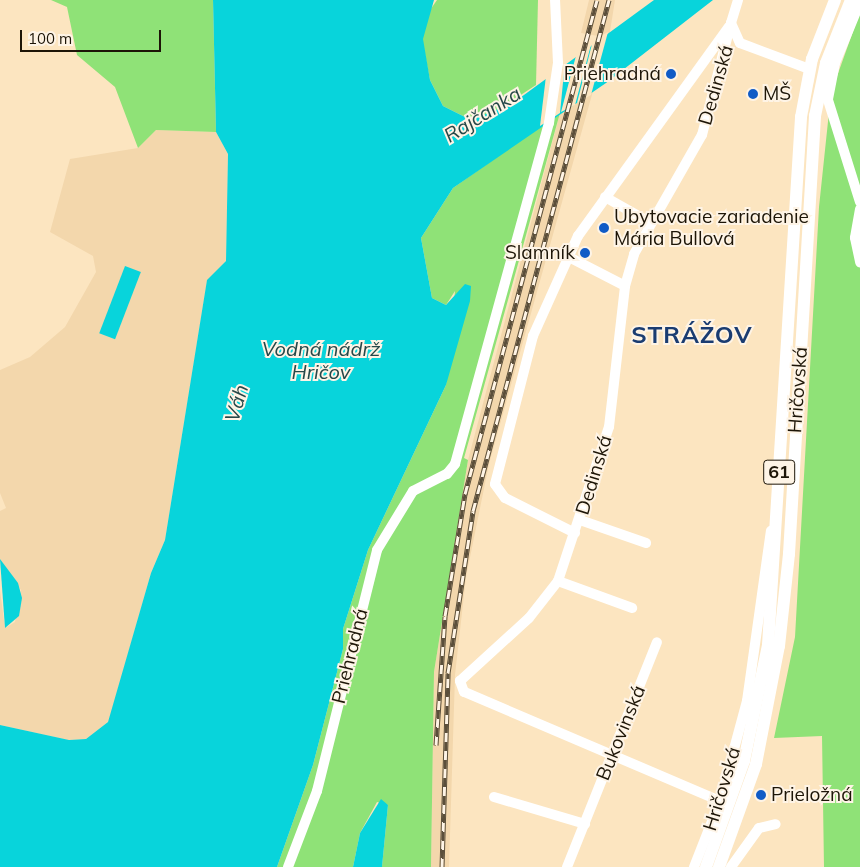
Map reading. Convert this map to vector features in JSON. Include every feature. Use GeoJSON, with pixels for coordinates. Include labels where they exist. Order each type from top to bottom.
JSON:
{"type":"FeatureCollection","features":[{"type":"Feature","properties":{"kind":"main road","name":"Hričovská"},"geometry":{"type":"LineString","coordinates":[[706,867],[739,778],[762,684],[773,606],[777,502],[798,150],[809,69],[836,0]]}},
{"type":"Feature","properties":{"kind":"main road","name":"Hričovská"},"geometry":{"type":"LineString","coordinates":[[719,867],[756,764],[779,646],[789,554],[816,116],[826,63],[851,0]]}},
{"type":"Feature","properties":{"kind":"street","name":"Priehradná"},"geometry":{"type":"LineString","coordinates":[[288,867],[317,791],[377,550],[413,491],[450,472],[549,123],[558,63],[555,0]]}},
{"type":"Feature","properties":{"kind":"street","name":"Dedinská"},"geometry":{"type":"LineString","coordinates":[[612,755],[460,688],[464,675],[530,618],[558,580],[580,520],[609,427],[625,286],[649,222],[672,194],[702,135],[738,0]]}},
{"type":"Feature","properties":{"kind":"street"},"geometry":{"type":"LineString","coordinates":[[860,2],[838,55],[828,100],[860,202]]}},
{"type":"Feature","properties":{"kind":"street"},"geometry":{"type":"LineString","coordinates":[[732,23],[736,39],[748,48],[809,69]]}},
{"type":"Feature","properties":{"kind":"street"},"geometry":{"type":"LineString","coordinates":[[575,533],[505,498],[495,482],[533,336],[567,256],[605,196],[732,23]]}},
{"type":"Feature","properties":{"kind":"street"},"geometry":{"type":"LineString","coordinates":[[605,196],[649,222]]}},
{"type":"Feature","properties":{"kind":"street"},"geometry":{"type":"LineString","coordinates":[[860,209],[855,238],[860,262]]}},
{"type":"Feature","properties":{"kind":"street"},"geometry":{"type":"LineString","coordinates":[[567,256],[625,286]]}},
{"type":"Feature","properties":{"kind":"street","name":"Hričovská"},"geometry":{"type":"LineString","coordinates":[[694,867],[720,801],[747,701],[765,557],[777,502]]}},
{"type":"Feature","properties":{"kind":"street"},"geometry":{"type":"LineString","coordinates":[[580,520],[646,544]]}},
{"type":"Feature","properties":{"kind":"street"},"geometry":{"type":"LineString","coordinates":[[558,580],[632,608]]}},
{"type":"Feature","properties":{"kind":"street","name":"Bukovinská"},"geometry":{"type":"LineString","coordinates":[[566,867],[657,642]]}},
{"type":"Feature","properties":{"kind":"street"},"geometry":{"type":"LineString","coordinates":[[612,755],[720,801]]}},
{"type":"Feature","properties":{"kind":"street"},"geometry":{"type":"LineString","coordinates":[[494,797],[585,824]]}},
{"type":"Feature","properties":{"kind":"street"},"geometry":{"type":"LineString","coordinates":[[731,867],[758,828],[776,824]]}},
{"type":"Feature","properties":{"kind":"shaded area"},"geometry":{"type":"Polygon","coordinates":[[[589,0],[615,0],[609,38],[581,33],[589,0]]]}},
{"type":"Feature","properties":{"kind":"shaded area"},"geometry":{"type":"Polygon","coordinates":[[[593,91],[489,464],[466,577],[455,675],[449,867],[431,867],[434,672],[468,460],[560,113],[593,91]]]}},
{"type":"Feature","properties":{"kind":"shaded area"},"geometry":{"type":"Polygon","coordinates":[[[156,130],[216,132],[228,154],[226,261],[207,281],[165,540],[151,573],[111,714],[108,722],[86,739],[68,740],[0,725],[0,590],[5,628],[15,622],[21,590],[0,559],[0,511],[6,508],[0,493],[0,370],[30,357],[65,327],[96,272],[93,256],[50,232],[70,159],[138,148],[156,130]]]}},
{"type":"Feature","properties":{"kind":"green space"},"geometry":{"type":"Polygon","coordinates":[[[51,0],[213,0],[216,132],[156,130],[138,148],[115,87],[77,55],[67,7],[51,0]]]}},
{"type":"Feature","properties":{"kind":"green space"},"geometry":{"type":"Polygon","coordinates":[[[437,0],[538,0],[536,85],[490,115],[471,120],[443,106],[430,80],[422,39],[426,16],[437,0]]]}},
{"type":"Feature","properties":{"kind":"green space"},"geometry":{"type":"Polygon","coordinates":[[[860,12],[860,867],[824,867],[822,736],[774,738],[795,637],[819,207],[831,93],[860,12]]]}},
{"type":"Feature","properties":{"kind":"green space"},"geometry":{"type":"Polygon","coordinates":[[[560,113],[464,458],[468,460],[434,672],[431,867],[382,867],[388,805],[377,802],[360,833],[353,867],[277,867],[313,765],[343,649],[343,629],[368,550],[446,385],[455,291],[446,305],[432,298],[421,238],[453,188],[560,113]]]}},
{"type":"Feature","properties":{"kind":"water","name":"Vodná nádrž Hričov"},"geometry":{"type":"Polygon","coordinates":[[[213,0],[434,0],[423,39],[430,80],[443,106],[471,120],[513,103],[654,0],[713,0],[606,83],[453,188],[421,238],[432,298],[446,305],[465,284],[471,286],[470,301],[446,385],[368,550],[343,629],[343,649],[313,765],[277,867],[0,867],[0,725],[69,740],[86,739],[108,722],[151,573],[165,540],[207,280],[226,261],[228,154],[216,132],[213,0]]]}},
{"type":"Feature","properties":{"kind":"water"},"geometry":{"type":"Polygon","coordinates":[[[125,266],[141,272],[115,339],[99,333],[125,266]]]}},
{"type":"Feature","properties":{"kind":"water"},"geometry":{"type":"Polygon","coordinates":[[[0,559],[18,583],[22,598],[19,616],[5,628],[0,559]]]}},
{"type":"Feature","properties":{"kind":"water"},"geometry":{"type":"Polygon","coordinates":[[[381,799],[388,805],[382,867],[353,867],[360,833],[381,799]]]}},
{"type":"Feature","properties":{"kind":"pier"},"geometry":{"type":"Polygon","coordinates":[[[608,32],[591,95],[577,103],[593,40],[608,32]]]}},
{"type":"Feature","properties":{"kind":"pier"},"geometry":{"type":"Polygon","coordinates":[[[592,41],[575,105],[561,112],[577,52],[592,41]]]}},
{"type":"Feature","properties":{"kind":"pier"},"geometry":{"type":"Polygon","coordinates":[[[565,62],[560,113],[540,126],[546,76],[565,62]]]}},
{"type":"Feature","properties":{"kind":"railway"},"geometry":{"type":"LineString","coordinates":[[436,745],[445,616],[465,494],[597,0]]}},
{"type":"Feature","properties":{"kind":"railway"},"geometry":{"type":"LineString","coordinates":[[442,867],[448,673],[473,511],[609,0]]}},
{"type":"Feature","properties":{"kind":"place","name":"Priehradná"},"geometry":{"type":"Point","coordinates":[671,74]}},
{"type":"Feature","properties":{"kind":"place","name":"MŠ"},"geometry":{"type":"Point","coordinates":[753,94]}},
{"type":"Feature","properties":{"kind":"place","name":"Ubytovacie zariadenie Mária Bullová"},"geometry":{"type":"Point","coordinates":[604,228]}},
{"type":"Feature","properties":{"kind":"place","name":"Slamník"},"geometry":{"type":"Point","coordinates":[585,253]}},
{"type":"Feature","properties":{"kind":"place","name":"Prieložná"},"geometry":{"type":"Point","coordinates":[761,795]}},
{"type":"Feature","properties":{"kind":"district","name":"STRÁŽOV"},"geometry":{"type":"Point","coordinates":[692,335]}},
{"type":"Feature","properties":{"kind":"water label","name":"Rajčanka"},"geometry":{"type":"Point","coordinates":[482,114]}},
{"type":"Feature","properties":{"kind":"water label","name":"Váh"},"geometry":{"type":"Point","coordinates":[236,403]}}]}
